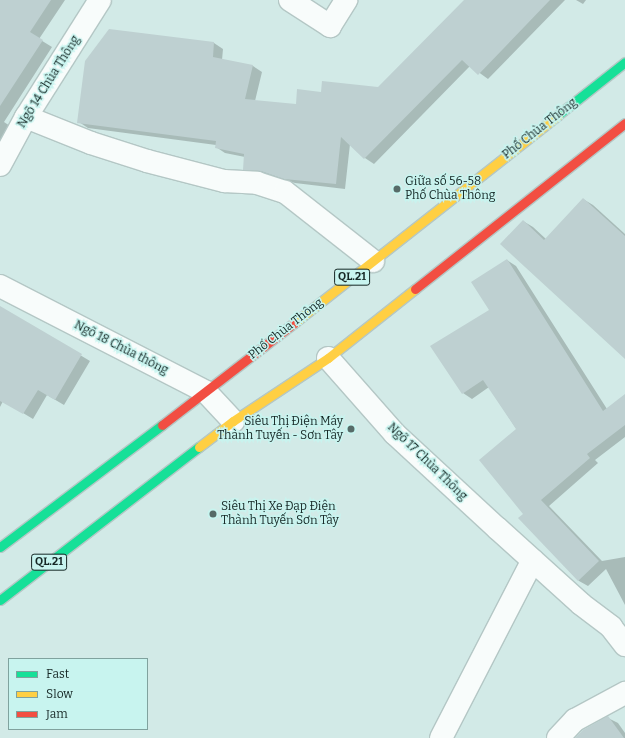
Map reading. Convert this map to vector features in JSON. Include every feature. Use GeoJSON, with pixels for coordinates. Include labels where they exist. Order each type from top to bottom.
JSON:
{"type":"FeatureCollection","features":[{"type":"Feature","properties":{"kind":"highway","name":"Phố Chùa Thông"},"geometry":{"type":"LineString","coordinates":[[0,547],[206,392],[625,62]]}},
{"type":"Feature","properties":{"kind":"highway","name":"QL.21"},"geometry":{"type":"LineString","coordinates":[[0,600],[233,421],[328,358],[625,123]]}},
{"type":"Feature","properties":{"kind":"street","name":"Ngõ 14 Chùa Thông"},"geometry":{"type":"LineString","coordinates":[[0,165],[26,118],[100,0]]}},
{"type":"Feature","properties":{"kind":"street"},"geometry":{"type":"LineString","coordinates":[[290,0],[330,26],[346,0]]}},
{"type":"Feature","properties":{"kind":"street"},"geometry":{"type":"LineString","coordinates":[[26,118],[91,143],[147,162],[224,181],[257,183],[286,192],[372,261]]}},
{"type":"Feature","properties":{"kind":"street","name":"Ngõ 18 Chùa thông"},"geometry":{"type":"LineString","coordinates":[[0,286],[206,392],[233,421]]}},
{"type":"Feature","properties":{"kind":"street","name":"Ngõ 17 Chùa Thông"},"geometry":{"type":"LineString","coordinates":[[328,358],[395,434],[581,604],[611,627],[625,645]]}},
{"type":"Feature","properties":{"kind":"street"},"geometry":{"type":"LineString","coordinates":[[441,738],[533,560]]}},
{"type":"Feature","properties":{"kind":"street"},"geometry":{"type":"LineString","coordinates":[[558,738],[575,720],[625,693]]}},
{"type":"Feature","properties":{"kind":"building"},"geometry":{"type":"Polygon","coordinates":[[[0,0],[51,0],[30,32],[43,40],[0,106],[0,0]]]}},
{"type":"Feature","properties":{"kind":"building"},"geometry":{"type":"Polygon","coordinates":[[[464,0],[550,0],[478,75],[462,60],[364,159],[341,137],[336,184],[284,179],[261,171],[243,170],[244,154],[215,148],[216,141],[77,123],[85,61],[109,29],[214,42],[213,57],[253,65],[245,99],[296,104],[297,89],[321,92],[322,81],[378,87],[464,0]]]}},
{"type":"Feature","properties":{"kind":"building"},"geometry":{"type":"Polygon","coordinates":[[[583,198],[625,236],[625,359],[500,244],[523,220],[544,240],[583,198]]]}},
{"type":"Feature","properties":{"kind":"building"},"geometry":{"type":"Polygon","coordinates":[[[507,259],[603,411],[625,394],[625,425],[587,454],[590,458],[541,500],[599,561],[578,581],[518,518],[523,514],[479,460],[516,429],[483,380],[462,394],[430,346],[489,310],[471,282],[507,259]]]}},
{"type":"Feature","properties":{"kind":"building"},"geometry":{"type":"Polygon","coordinates":[[[0,306],[82,354],[55,400],[38,390],[23,414],[0,401],[0,306]]]}},
{"type":"Feature","properties":{"kind":"building"},"geometry":{"type":"Polygon","coordinates":[[[608,716],[624,738],[575,738],[583,730],[608,716]]]}},
{"type":"Feature","properties":{"kind":"traffic: fast"},"geometry":{"type":"LineString","coordinates":[[558,115],[625,62]]}},
{"type":"Feature","properties":{"kind":"traffic: fast"},"geometry":{"type":"LineString","coordinates":[[0,547],[162,425]]}},
{"type":"Feature","properties":{"kind":"traffic: fast"},"geometry":{"type":"LineString","coordinates":[[0,600],[199,447]]}},
{"type":"Feature","properties":{"kind":"traffic: slow"},"geometry":{"type":"LineString","coordinates":[[294,323],[558,115]]}},
{"type":"Feature","properties":{"kind":"traffic: slow"},"geometry":{"type":"LineString","coordinates":[[199,447],[233,421],[328,358],[415,289]]}},
{"type":"Feature","properties":{"kind":"traffic: jam"},"geometry":{"type":"LineString","coordinates":[[415,289],[625,123]]}},
{"type":"Feature","properties":{"kind":"traffic: jam"},"geometry":{"type":"LineString","coordinates":[[162,425],[294,323]]}},
{"type":"Feature","properties":{"kind":"place","name":"Giữa số 56-58 Phố Chùa Thông"},"geometry":{"type":"Point","coordinates":[397,189]}},
{"type":"Feature","properties":{"kind":"place","name":"Siêu Thị Điện Máy Thành Tuyến - Sơn Tây"},"geometry":{"type":"Point","coordinates":[351,429]}},
{"type":"Feature","properties":{"kind":"place","name":"Siêu Thị Xe Đạp Điện Thành Tuyến Sơn Tây"},"geometry":{"type":"Point","coordinates":[213,514]}}]}
